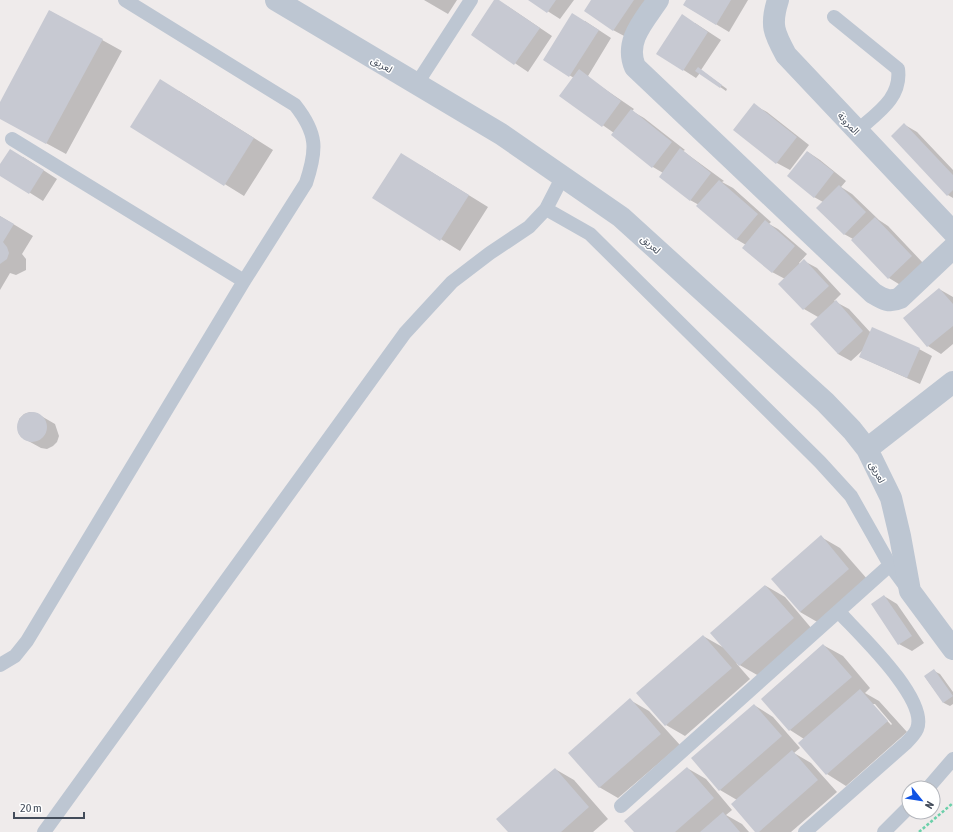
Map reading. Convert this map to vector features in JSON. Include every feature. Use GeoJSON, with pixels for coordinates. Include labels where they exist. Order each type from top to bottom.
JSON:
{"type":"FeatureCollection","features":[{"type":"Feature","properties":{"kind":"street","name":"لعريق"},"geometry":{"type":"LineString","coordinates":[[276,0],[416,85],[501,134],[621,217],[824,402],[852,430],[867,449],[891,498],[900,536],[910,591],[953,649]]}},
{"type":"Feature","properties":{"kind":"street"},"geometry":{"type":"LineString","coordinates":[[658,0],[637,31],[632,44],[631,57],[635,67],[873,293],[884,300],[893,301],[900,298],[953,248]]}},
{"type":"Feature","properties":{"kind":"street","name":"المرونة"},"geometry":{"type":"LineString","coordinates":[[778,0],[773,19],[773,30],[786,55],[953,232]]}},
{"type":"Feature","properties":{"kind":"street"},"geometry":{"type":"LineString","coordinates":[[867,449],[953,382]]}},
{"type":"Feature","properties":{"kind":"lane"},"geometry":{"type":"LineString","coordinates":[[0,665],[15,656],[27,641],[244,281],[306,183],[311,166],[314,145],[308,120],[296,105],[125,0]]}},
{"type":"Feature","properties":{"kind":"lane"},"geometry":{"type":"LineString","coordinates":[[416,85],[471,0]]}},
{"type":"Feature","properties":{"kind":"lane"},"geometry":{"type":"LineString","coordinates":[[834,17],[898,68],[900,80],[891,100],[857,131]]}},
{"type":"Feature","properties":{"kind":"lane"},"geometry":{"type":"LineString","coordinates":[[12,139],[244,281]]}},
{"type":"Feature","properties":{"kind":"lane"},"geometry":{"type":"LineString","coordinates":[[44,832],[405,333],[452,282],[490,253],[529,227],[546,209],[563,176]]}},
{"type":"Feature","properties":{"kind":"lane","name":"لعريق"},"geometry":{"type":"LineString","coordinates":[[546,209],[590,234],[820,462],[851,496],[890,565],[910,591]]}},
{"type":"Feature","properties":{"kind":"lane"},"geometry":{"type":"LineString","coordinates":[[621,806],[890,565]]}},
{"type":"Feature","properties":{"kind":"lane"},"geometry":{"type":"LineString","coordinates":[[805,832],[906,743],[918,728],[918,721],[910,695],[892,670],[839,612]]}},
{"type":"Feature","properties":{"kind":"lane"},"geometry":{"type":"LineString","coordinates":[[935,780],[953,759]]}},
{"type":"Feature","properties":{"kind":"lane"},"geometry":{"type":"LineString","coordinates":[[884,832],[901,815]]}},
{"type":"Feature","properties":{"kind":"path"},"geometry":{"type":"LineString","coordinates":[[919,832],[953,803]]}},
{"type":"Feature","properties":{"kind":"building"},"geometry":{"type":"Polygon","coordinates":[[[494,0],[499,0],[540,28],[514,65],[471,35],[494,0]]]}},
{"type":"Feature","properties":{"kind":"building"},"geometry":{"type":"Polygon","coordinates":[[[528,0],[556,0],[547,13],[528,0]]]}},
{"type":"Feature","properties":{"kind":"building"},"geometry":{"type":"Polygon","coordinates":[[[591,0],[634,0],[613,31],[584,11],[591,0]]]}},
{"type":"Feature","properties":{"kind":"building"},"geometry":{"type":"Polygon","coordinates":[[[686,0],[731,0],[716,25],[683,5],[686,0]]]}},
{"type":"Feature","properties":{"kind":"building"},"geometry":{"type":"Polygon","coordinates":[[[49,10],[103,39],[46,144],[0,119],[0,102],[49,10]]]}},
{"type":"Feature","properties":{"kind":"building"},"geometry":{"type":"Polygon","coordinates":[[[572,13],[599,30],[569,77],[543,60],[572,13]]]}},
{"type":"Feature","properties":{"kind":"building"},"geometry":{"type":"Polygon","coordinates":[[[682,14],[708,32],[683,71],[656,54],[682,14]]]}},
{"type":"Feature","properties":{"kind":"building"},"geometry":{"type":"Polygon","coordinates":[[[698,67],[722,85],[720,88],[695,71],[698,67]]]}},
{"type":"Feature","properties":{"kind":"building"},"geometry":{"type":"Polygon","coordinates":[[[579,69],[621,101],[602,127],[559,96],[579,69]]]}},
{"type":"Feature","properties":{"kind":"building"},"geometry":{"type":"Polygon","coordinates":[[[160,79],[254,138],[224,186],[130,127],[160,79]]]}},
{"type":"Feature","properties":{"kind":"building"},"geometry":{"type":"Polygon","coordinates":[[[754,103],[797,137],[776,164],[733,130],[754,103]]]}},
{"type":"Feature","properties":{"kind":"building"},"geometry":{"type":"Polygon","coordinates":[[[631,109],[672,142],[652,168],[611,135],[631,109]]]}},
{"type":"Feature","properties":{"kind":"building"},"geometry":{"type":"Polygon","coordinates":[[[904,123],[953,175],[953,190],[947,196],[891,136],[904,123]]]}},
{"type":"Feature","properties":{"kind":"building"},"geometry":{"type":"Polygon","coordinates":[[[680,148],[711,173],[690,201],[659,177],[680,148]]]}},
{"type":"Feature","properties":{"kind":"building"},"geometry":{"type":"Polygon","coordinates":[[[10,149],[44,170],[29,194],[0,176],[0,164],[10,149]]]}},
{"type":"Feature","properties":{"kind":"building"},"geometry":{"type":"Polygon","coordinates":[[[807,151],[834,172],[814,198],[787,176],[807,151]]]}},
{"type":"Feature","properties":{"kind":"building"},"geometry":{"type":"Polygon","coordinates":[[[401,153],[469,195],[440,241],[372,198],[401,153]]]}},
{"type":"Feature","properties":{"kind":"building"},"geometry":{"type":"Polygon","coordinates":[[[719,180],[758,214],[736,240],[696,206],[719,180]]]}},
{"type":"Feature","properties":{"kind":"building"},"geometry":{"type":"Polygon","coordinates":[[[839,185],[866,212],[844,235],[816,208],[839,185]]]}},
{"type":"Feature","properties":{"kind":"building"},"geometry":{"type":"Polygon","coordinates":[[[0,216],[14,224],[3,242],[9,253],[7,259],[0,264],[0,216]]]}},
{"type":"Feature","properties":{"kind":"building"},"geometry":{"type":"Polygon","coordinates":[[[875,217],[912,256],[888,279],[851,240],[875,217]]]}},
{"type":"Feature","properties":{"kind":"building"},"geometry":{"type":"Polygon","coordinates":[[[765,220],[795,246],[772,273],[742,248],[765,220]]]}},
{"type":"Feature","properties":{"kind":"building"},"geometry":{"type":"Polygon","coordinates":[[[804,259],[829,286],[803,310],[778,284],[804,259]]]}},
{"type":"Feature","properties":{"kind":"building"},"geometry":{"type":"Polygon","coordinates":[[[939,288],[953,304],[953,326],[927,347],[903,318],[939,288]]]}},
{"type":"Feature","properties":{"kind":"building"},"geometry":{"type":"Polygon","coordinates":[[[836,300],[863,331],[838,354],[810,324],[836,300]]]}},
{"type":"Feature","properties":{"kind":"building"},"geometry":{"type":"Polygon","coordinates":[[[872,327],[920,348],[907,378],[859,357],[872,327]]]}},
{"type":"Feature","properties":{"kind":"building"},"geometry":{"type":"Polygon","coordinates":[[[32,412],[43,416],[47,427],[43,438],[32,442],[21,438],[17,427],[21,416],[32,412]]]}},
{"type":"Feature","properties":{"kind":"building"},"geometry":{"type":"Polygon","coordinates":[[[821,535],[849,569],[800,612],[771,579],[821,535]]]}},
{"type":"Feature","properties":{"kind":"building"},"geometry":{"type":"Polygon","coordinates":[[[765,585],[794,618],[739,666],[710,633],[765,585]]]}},
{"type":"Feature","properties":{"kind":"building"},"geometry":{"type":"Polygon","coordinates":[[[884,595],[912,636],[898,645],[871,604],[884,595]]]}},
{"type":"Feature","properties":{"kind":"building"},"geometry":{"type":"Polygon","coordinates":[[[703,635],[732,668],[665,726],[636,693],[703,635]]]}},
{"type":"Feature","properties":{"kind":"building"},"geometry":{"type":"Polygon","coordinates":[[[823,644],[852,677],[789,731],[761,699],[823,644]]]}},
{"type":"Feature","properties":{"kind":"building"},"geometry":{"type":"Polygon","coordinates":[[[934,669],[953,696],[943,703],[924,676],[934,669]]]}},
{"type":"Feature","properties":{"kind":"building"},"geometry":{"type":"Polygon","coordinates":[[[860,689],[888,721],[826,775],[798,743],[860,689]]]}},
{"type":"Feature","properties":{"kind":"building"},"geometry":{"type":"Polygon","coordinates":[[[630,698],[661,734],[599,788],[568,753],[630,698]]]}},
{"type":"Feature","properties":{"kind":"building"},"geometry":{"type":"Polygon","coordinates":[[[754,704],[782,736],[719,791],[691,758],[754,704]]]}},
{"type":"Feature","properties":{"kind":"building"},"geometry":{"type":"Polygon","coordinates":[[[792,750],[818,780],[759,832],[755,832],[731,804],[792,750]]]}},
{"type":"Feature","properties":{"kind":"building"},"geometry":{"type":"Polygon","coordinates":[[[687,767],[714,798],[675,832],[634,832],[624,821],[687,767]]]}},
{"type":"Feature","properties":{"kind":"building"},"geometry":{"type":"Polygon","coordinates":[[[555,768],[589,807],[561,832],[508,832],[496,819],[555,768]]]}},
{"type":"Feature","properties":{"kind":"building"},"geometry":{"type":"Polygon","coordinates":[[[723,812],[740,832],[700,832],[723,812]]]}}]}
